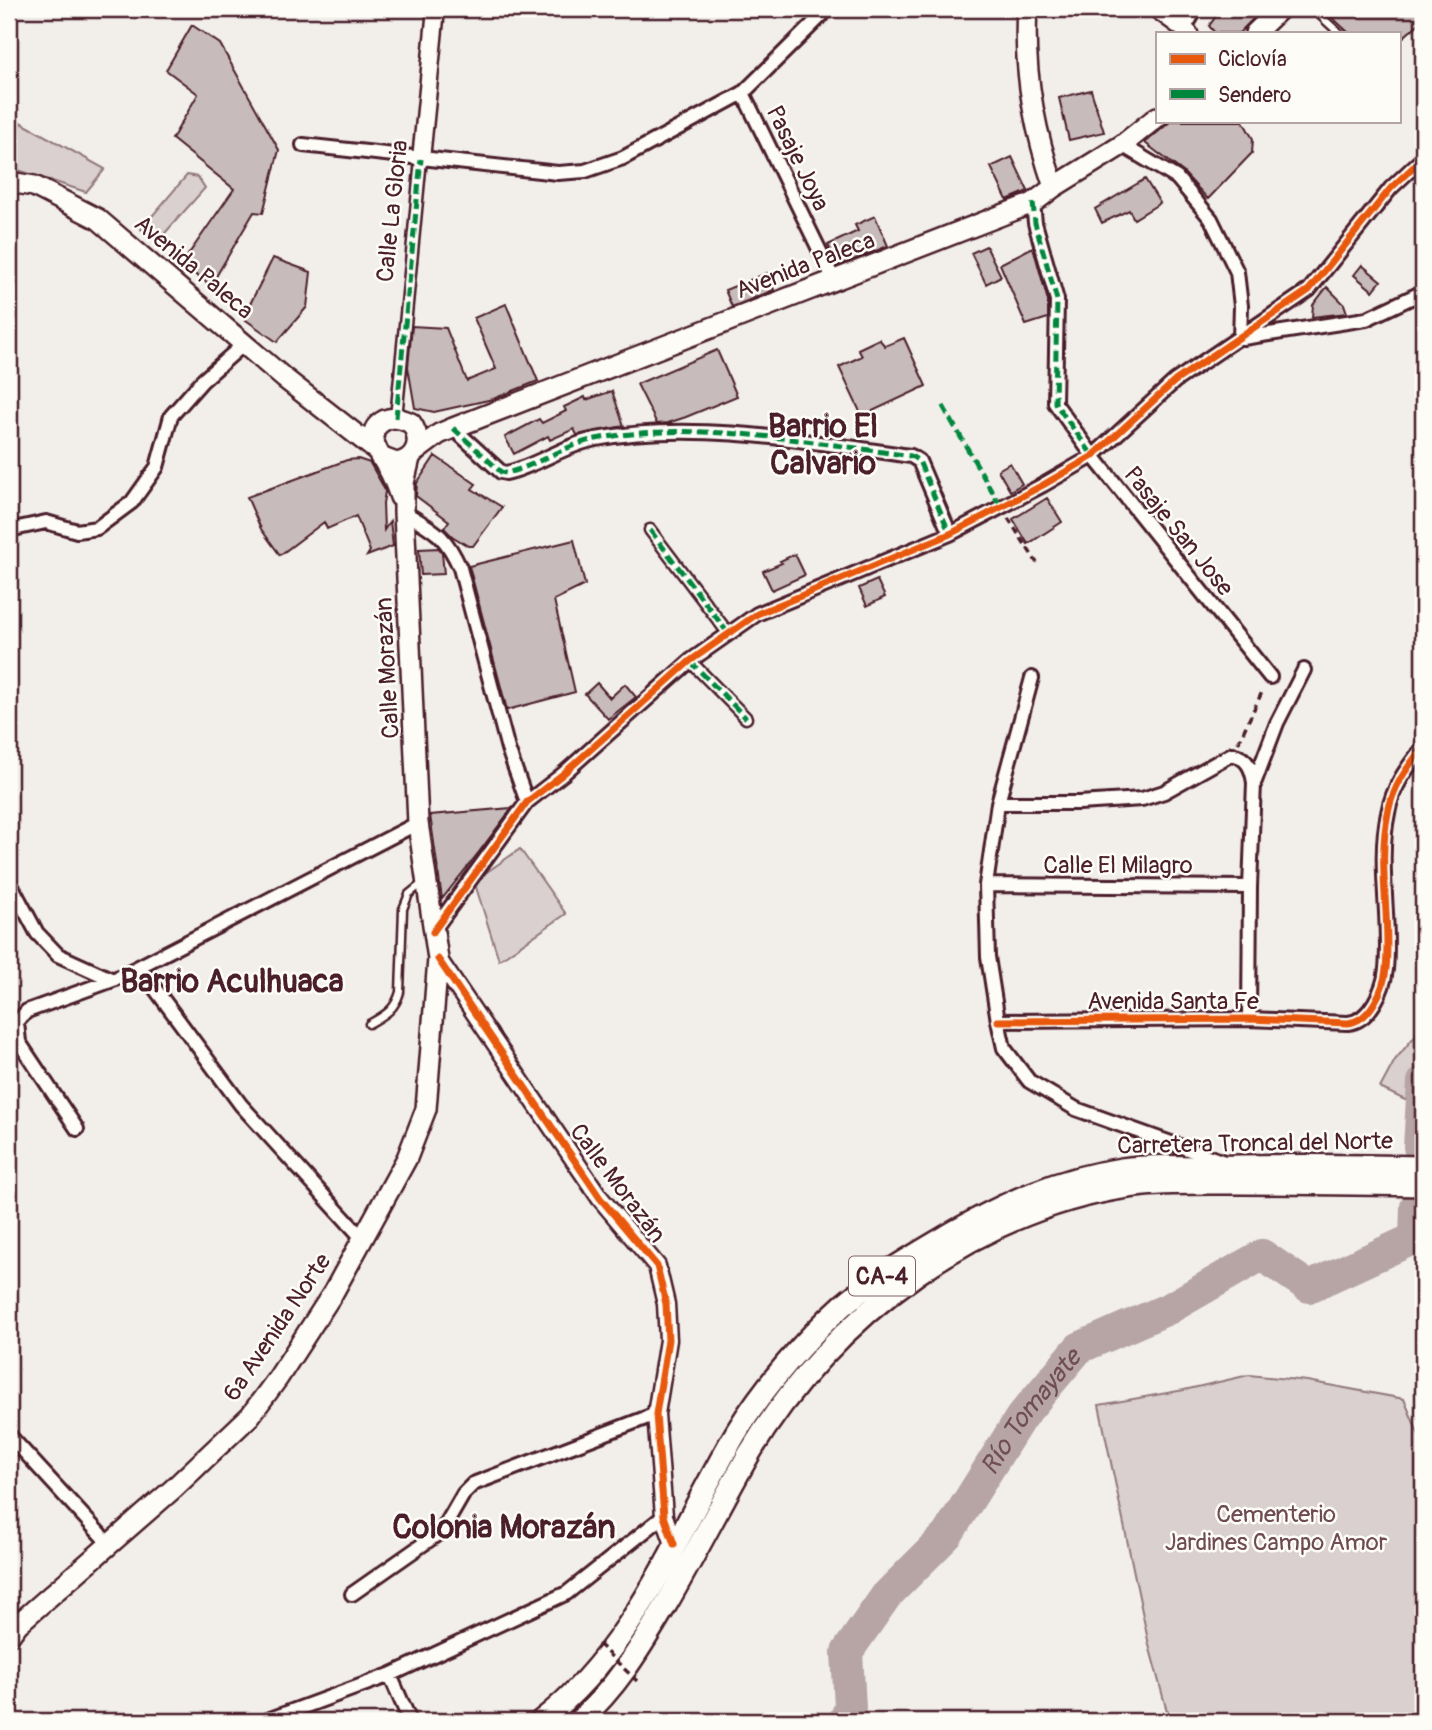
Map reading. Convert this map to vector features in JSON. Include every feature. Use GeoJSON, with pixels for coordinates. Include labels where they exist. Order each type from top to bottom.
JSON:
{"type":"FeatureCollection","features":[{"type":"Feature","properties":{"kind":"main road"},"geometry":{"type":"LineString","coordinates":[[1027,9],[1025,40],[1033,117],[1054,187]]}},
{"type":"Feature","properties":{"kind":"main road"},"geometry":{"type":"LineString","coordinates":[[1256,32],[1280,9]]}},
{"type":"Feature","properties":{"kind":"main road","name":"Avenida Paleca"},"geometry":{"type":"LineString","coordinates":[[412,455],[439,434],[453,428],[1033,203],[1122,145],[1156,118]]}},
{"type":"Feature","properties":{"kind":"main road","name":"Avenida Paleca"},"geometry":{"type":"LineString","coordinates":[[9,182],[34,187],[98,219],[299,391],[333,415],[378,454]]}},
{"type":"Feature","properties":{"kind":"main road","name":"Avenida Paleca"},"geometry":{"type":"LineString","coordinates":[[333,415],[356,424],[397,422],[436,430],[453,428]]}},
{"type":"Feature","properties":{"kind":"main road"},"geometry":{"type":"LineString","coordinates":[[397,422],[418,439],[412,455],[396,463],[378,454],[373,438],[375,431],[397,422]]}},
{"type":"Feature","properties":{"kind":"main road","name":"Calle Morazán"},"geometry":{"type":"LineString","coordinates":[[378,454],[397,488],[404,512]]}},
{"type":"Feature","properties":{"kind":"main road","name":"Calle Morazán"},"geometry":{"type":"LineString","coordinates":[[412,455],[404,482],[404,512],[418,823],[438,959]]}},
{"type":"Feature","properties":{"kind":"main road","name":"6ª Avenida Norte"},"geometry":{"type":"LineString","coordinates":[[9,1636],[250,1416],[278,1378],[332,1293],[407,1158],[426,1109],[438,959]]}},
{"type":"Feature","properties":{"kind":"main road","name":"Carretera Troncal del Norte"},"geometry":{"type":"LineString","coordinates":[[541,1721],[581,1686],[618,1640],[646,1597],[739,1429],[782,1370],[845,1304],[903,1261],[999,1206],[1056,1184],[1124,1169],[1235,1166],[1423,1167]]}},
{"type":"Feature","properties":{"kind":"main road","name":"Carretera Troncal del Norte"},"geometry":{"type":"LineString","coordinates":[[579,1721],[605,1697],[631,1664],[749,1455],[807,1371],[868,1311],[923,1270],[982,1236],[1038,1211],[1141,1185],[1320,1182],[1423,1185]]}},
{"type":"Feature","properties":{"kind":"street","name":"Calle La Gloria"},"geometry":{"type":"LineString","coordinates":[[397,422],[436,9]]}},
{"type":"Feature","properties":{"kind":"street"},"geometry":{"type":"LineString","coordinates":[[303,145],[558,173],[585,171],[623,158],[743,93],[828,9]]}},
{"type":"Feature","properties":{"kind":"street"},"geometry":{"type":"LineString","coordinates":[[1156,9],[1187,31],[1196,9]]}},
{"type":"Feature","properties":{"kind":"street","name":"Pasaje Joya"},"geometry":{"type":"LineString","coordinates":[[743,93],[834,280]]}},
{"type":"Feature","properties":{"kind":"street"},"geometry":{"type":"LineString","coordinates":[[1122,145],[1177,178],[1210,219],[1237,272],[1241,306],[1240,338]]}},
{"type":"Feature","properties":{"kind":"street"},"geometry":{"type":"LineString","coordinates":[[433,932],[527,802],[563,774],[690,661],[757,614],[950,534],[1093,456],[1175,381],[1309,290],[1391,188],[1423,158]]}},
{"type":"Feature","properties":{"kind":"street","name":"Pasaje San Jose"},"geometry":{"type":"LineString","coordinates":[[1033,203],[1035,223],[1057,300],[1055,402],[1093,456],[1270,677]]}},
{"type":"Feature","properties":{"kind":"street"},"geometry":{"type":"LineString","coordinates":[[1240,338],[1366,319],[1423,292]]}},
{"type":"Feature","properties":{"kind":"street"},"geometry":{"type":"LineString","coordinates":[[9,530],[46,522],[77,531],[97,528],[132,502],[157,467],[171,415],[202,381],[245,343]]}},
{"type":"Feature","properties":{"kind":"street"},"geometry":{"type":"LineString","coordinates":[[453,428],[501,472],[506,473],[585,441],[644,432],[770,437],[911,456],[919,461],[950,534]]}},
{"type":"Feature","properties":{"kind":"street"},"geometry":{"type":"LineString","coordinates":[[404,512],[436,531],[450,546],[460,568],[501,724],[527,802]]}},
{"type":"Feature","properties":{"kind":"street"},"geometry":{"type":"LineString","coordinates":[[650,530],[728,634]]}},
{"type":"Feature","properties":{"kind":"street"},"geometry":{"type":"LineString","coordinates":[[690,661],[746,718]]}},
{"type":"Feature","properties":{"kind":"street"},"geometry":{"type":"LineString","coordinates":[[1254,783],[1277,723],[1304,670]]}},
{"type":"Feature","properties":{"kind":"street"},"geometry":{"type":"LineString","coordinates":[[1032,678],[998,803],[985,885],[988,957],[998,1021],[1008,1055],[1025,1077],[1041,1090],[1080,1111],[1235,1166]]}},
{"type":"Feature","properties":{"kind":"street","name":"Avenida Santa Fe"},"geometry":{"type":"LineString","coordinates":[[998,1021],[1249,1019],[1348,1023],[1358,1020],[1377,997],[1386,970],[1384,849],[1387,814],[1400,778],[1423,747]]}},
{"type":"Feature","properties":{"kind":"street"},"geometry":{"type":"LineString","coordinates":[[998,803],[1079,803],[1142,799],[1175,786],[1232,754],[1242,757],[1249,764],[1254,783],[1249,1019]]}},
{"type":"Feature","properties":{"kind":"street"},"geometry":{"type":"LineString","coordinates":[[77,1129],[19,1042],[18,1021],[27,1011],[113,980],[418,823]]}},
{"type":"Feature","properties":{"kind":"street"},"geometry":{"type":"LineString","coordinates":[[9,881],[37,933],[58,955],[113,980]]}},
{"type":"Feature","properties":{"kind":"street","name":"Calle El Milagro"},"geometry":{"type":"LineString","coordinates":[[985,885],[1250,887]]}},
{"type":"Feature","properties":{"kind":"street","name":"Calle Morazán"},"geometry":{"type":"LineString","coordinates":[[438,959],[600,1198],[657,1266],[666,1304],[668,1340],[656,1414],[664,1516],[674,1544]]}},
{"type":"Feature","properties":{"kind":"street"},"geometry":{"type":"LineString","coordinates":[[139,967],[241,1105],[363,1239]]}},
{"type":"Feature","properties":{"kind":"street"},"geometry":{"type":"LineString","coordinates":[[352,1594],[442,1531],[464,1493],[473,1484],[656,1414]]}},
{"type":"Feature","properties":{"kind":"street"},"geometry":{"type":"LineString","coordinates":[[9,1436],[110,1545]]}},
{"type":"Feature","properties":{"kind":"street"},"geometry":{"type":"LineString","coordinates":[[265,1721],[390,1675],[567,1593],[664,1516]]}},
{"type":"Feature","properties":{"kind":"street"},"geometry":{"type":"LineString","coordinates":[[390,1675],[411,1721]]}},
{"type":"Feature","properties":{"kind":"lane"},"geometry":{"type":"LineString","coordinates":[[1313,9],[1338,32]]}},
{"type":"Feature","properties":{"kind":"lane"},"geometry":{"type":"LineString","coordinates":[[369,1024],[388,1014],[397,1003],[400,992],[403,909],[409,894],[426,881]]}},
{"type":"Feature","properties":{"kind":"path"},"geometry":{"type":"LineString","coordinates":[[1001,507],[1037,563]]}},
{"type":"Feature","properties":{"kind":"path"},"geometry":{"type":"LineString","coordinates":[[1232,754],[1270,677]]}},
{"type":"Feature","properties":{"kind":"path"},"geometry":{"type":"LineString","coordinates":[[598,1644],[638,1681]]}},
{"type":"Feature","properties":{"kind":"green space"},"geometry":{"type":"Polygon","coordinates":[[[20,122],[105,169],[86,192],[15,169],[20,122]]]}},
{"type":"Feature","properties":{"kind":"green space"},"geometry":{"type":"Polygon","coordinates":[[[187,175],[198,177],[205,188],[157,242],[141,229],[187,175]]]}},
{"type":"Feature","properties":{"kind":"green space"},"geometry":{"type":"Polygon","coordinates":[[[520,849],[566,914],[499,960],[474,881],[520,849]]]}},
{"type":"Feature","properties":{"kind":"green space"},"geometry":{"type":"Polygon","coordinates":[[[1423,1026],[1423,1102],[1405,1100],[1380,1088],[1395,1060],[1423,1026]]]}},
{"type":"Feature","properties":{"kind":"green space","name":"Cementerio Jardines Campo Amor"},"geometry":{"type":"Polygon","coordinates":[[[1249,1375],[1307,1381],[1404,1399],[1423,1445],[1423,1721],[1307,1721],[1291,1712],[1253,1721],[1172,1721],[1149,1645],[1099,1405],[1249,1375]]]}},
{"type":"Feature","properties":{"kind":"building"},"geometry":{"type":"Polygon","coordinates":[[[1221,9],[1263,9],[1240,32],[1214,32],[1209,26],[1221,9]]]}},
{"type":"Feature","properties":{"kind":"building"},"geometry":{"type":"Polygon","coordinates":[[[1323,9],[1419,9],[1423,14],[1423,20],[1400,40],[1400,32],[1348,32],[1323,9]]]}},
{"type":"Feature","properties":{"kind":"building"},"geometry":{"type":"Polygon","coordinates":[[[192,25],[220,44],[279,150],[263,213],[254,212],[211,285],[181,265],[234,189],[172,139],[198,94],[166,70],[192,25]]]}},
{"type":"Feature","properties":{"kind":"building"},"geometry":{"type":"Polygon","coordinates":[[[1091,90],[1104,132],[1069,140],[1059,98],[1091,90]]]}},
{"type":"Feature","properties":{"kind":"building"},"geometry":{"type":"Polygon","coordinates":[[[1170,122],[1244,122],[1253,139],[1252,153],[1208,199],[1183,172],[1145,143],[1170,122]]]}},
{"type":"Feature","properties":{"kind":"building"},"geometry":{"type":"Polygon","coordinates":[[[1012,157],[1028,191],[1007,200],[991,167],[1012,157]]]}},
{"type":"Feature","properties":{"kind":"building"},"geometry":{"type":"Polygon","coordinates":[[[1145,179],[1160,203],[1134,219],[1129,210],[1102,223],[1095,209],[1145,179]]]}},
{"type":"Feature","properties":{"kind":"building"},"geometry":{"type":"Polygon","coordinates":[[[875,216],[888,246],[838,266],[828,245],[858,231],[855,225],[875,216]]]}},
{"type":"Feature","properties":{"kind":"building"},"geometry":{"type":"Polygon","coordinates":[[[986,246],[1001,276],[986,284],[971,253],[986,246]]]}},
{"type":"Feature","properties":{"kind":"building"},"geometry":{"type":"Polygon","coordinates":[[[1033,247],[1048,301],[1048,318],[1026,325],[1000,264],[1033,247]]]}},
{"type":"Feature","properties":{"kind":"building"},"geometry":{"type":"Polygon","coordinates":[[[273,258],[311,272],[307,307],[277,342],[243,318],[273,258]]]}},
{"type":"Feature","properties":{"kind":"building"},"geometry":{"type":"Polygon","coordinates":[[[1362,265],[1381,281],[1373,291],[1354,275],[1362,265]]]}},
{"type":"Feature","properties":{"kind":"building"},"geometry":{"type":"Polygon","coordinates":[[[767,273],[774,290],[732,307],[725,290],[767,273]]]}},
{"type":"Feature","properties":{"kind":"building"},"geometry":{"type":"Polygon","coordinates":[[[1327,287],[1344,304],[1347,313],[1312,317],[1313,305],[1327,287]]]}},
{"type":"Feature","properties":{"kind":"building"},"geometry":{"type":"Polygon","coordinates":[[[506,304],[538,381],[493,399],[434,412],[415,408],[408,367],[412,326],[446,328],[467,381],[496,369],[474,318],[506,304]]]}},
{"type":"Feature","properties":{"kind":"building"},"geometry":{"type":"Polygon","coordinates":[[[904,338],[926,386],[862,416],[839,367],[862,356],[858,349],[879,339],[885,346],[904,338]]]}},
{"type":"Feature","properties":{"kind":"building"},"geometry":{"type":"Polygon","coordinates":[[[717,350],[737,396],[686,417],[657,424],[637,384],[717,350]]]}},
{"type":"Feature","properties":{"kind":"building"},"geometry":{"type":"Polygon","coordinates":[[[612,391],[624,426],[577,435],[574,429],[550,440],[548,436],[514,454],[505,437],[539,419],[542,423],[566,411],[564,407],[585,397],[586,400],[612,391]]]}},
{"type":"Feature","properties":{"kind":"building"},"geometry":{"type":"Polygon","coordinates":[[[435,456],[476,484],[472,489],[502,507],[473,546],[468,546],[452,536],[444,528],[449,521],[416,496],[417,483],[435,456]]]}},
{"type":"Feature","properties":{"kind":"building"},"geometry":{"type":"Polygon","coordinates":[[[358,459],[370,463],[383,486],[384,530],[390,521],[393,546],[367,556],[370,551],[356,516],[327,529],[324,522],[280,555],[261,529],[247,497],[347,460],[358,459]]]}},
{"type":"Feature","properties":{"kind":"building"},"geometry":{"type":"Polygon","coordinates":[[[1010,463],[1022,484],[1010,491],[998,470],[1010,463]]]}},
{"type":"Feature","properties":{"kind":"building"},"geometry":{"type":"Polygon","coordinates":[[[1047,498],[1062,522],[1028,544],[1013,519],[1047,498]]]}},
{"type":"Feature","properties":{"kind":"building"},"geometry":{"type":"Polygon","coordinates":[[[574,540],[585,585],[554,600],[575,692],[507,710],[469,566],[574,540]]]}},
{"type":"Feature","properties":{"kind":"building"},"geometry":{"type":"Polygon","coordinates":[[[439,548],[444,574],[421,575],[419,549],[439,548]]]}},
{"type":"Feature","properties":{"kind":"building"},"geometry":{"type":"Polygon","coordinates":[[[795,554],[805,575],[772,590],[763,571],[795,554]]]}},
{"type":"Feature","properties":{"kind":"building"},"geometry":{"type":"Polygon","coordinates":[[[877,580],[885,597],[867,606],[859,588],[877,580]]]}},
{"type":"Feature","properties":{"kind":"building"},"geometry":{"type":"Polygon","coordinates":[[[597,683],[610,698],[625,684],[636,697],[608,719],[585,694],[597,683]]]}},
{"type":"Feature","properties":{"kind":"building"},"geometry":{"type":"Polygon","coordinates":[[[512,808],[479,852],[442,899],[430,815],[512,808]]]}},
{"type":"Feature","properties":{"kind":"waterway"},"geometry":{"type":"LineString","coordinates":[[1419,1147],[1423,1082]]}},
{"type":"Feature","properties":{"kind":"waterway"},"geometry":{"type":"LineString","coordinates":[[1415,1238],[1416,1207]]}},
{"type":"Feature","properties":{"kind":"waterway","name":"Río Tomayate"},"geometry":{"type":"LineString","coordinates":[[844,1721],[850,1708],[847,1652],[886,1596],[947,1535],[1021,1417],[1079,1348],[1170,1308],[1262,1255],[1309,1287],[1415,1238]]}},
{"type":"Feature","properties":{"kind":"marked path"},"geometry":{"type":"LineString","coordinates":[[396,418],[421,159]]}},
{"type":"Feature","properties":{"kind":"marked path"},"geometry":{"type":"LineString","coordinates":[[1033,203],[1035,223],[1057,300],[1055,403],[1093,456]]}},
{"type":"Feature","properties":{"kind":"marked path"},"geometry":{"type":"LineString","coordinates":[[943,406],[1001,507]]}},
{"type":"Feature","properties":{"kind":"marked path"},"geometry":{"type":"LineString","coordinates":[[453,428],[501,472],[506,473],[596,439],[673,432],[713,432],[793,439],[911,456],[919,461],[950,534]]}},
{"type":"Feature","properties":{"kind":"marked path"},"geometry":{"type":"LineString","coordinates":[[650,530],[728,633]]}},
{"type":"Feature","properties":{"kind":"marked path"},"geometry":{"type":"LineString","coordinates":[[690,661],[746,718]]}},
{"type":"Feature","properties":{"kind":"cycle path"},"geometry":{"type":"LineString","coordinates":[[433,932],[527,802],[563,774],[690,661],[757,614],[950,534],[1093,456],[1175,381],[1309,290],[1391,188],[1423,158]]}},
{"type":"Feature","properties":{"kind":"cycle path"},"geometry":{"type":"LineString","coordinates":[[998,1021],[1249,1019],[1348,1023],[1363,1017],[1379,994],[1386,969],[1384,852],[1390,803],[1406,770],[1423,747]]}},
{"type":"Feature","properties":{"kind":"cycle path"},"geometry":{"type":"LineString","coordinates":[[438,959],[600,1198],[657,1266],[666,1304],[668,1340],[656,1414],[664,1516],[674,1544]]}},
{"type":"Feature","properties":{"kind":"district","name":"Barrio El Calvario"},"geometry":{"type":"Point","coordinates":[823,444]}},
{"type":"Feature","properties":{"kind":"district","name":"Barrio Aculhuaca"},"geometry":{"type":"Point","coordinates":[232,981]}},
{"type":"Feature","properties":{"kind":"district","name":"Colonia Morazán"},"geometry":{"type":"Point","coordinates":[504,1527]}}]}
